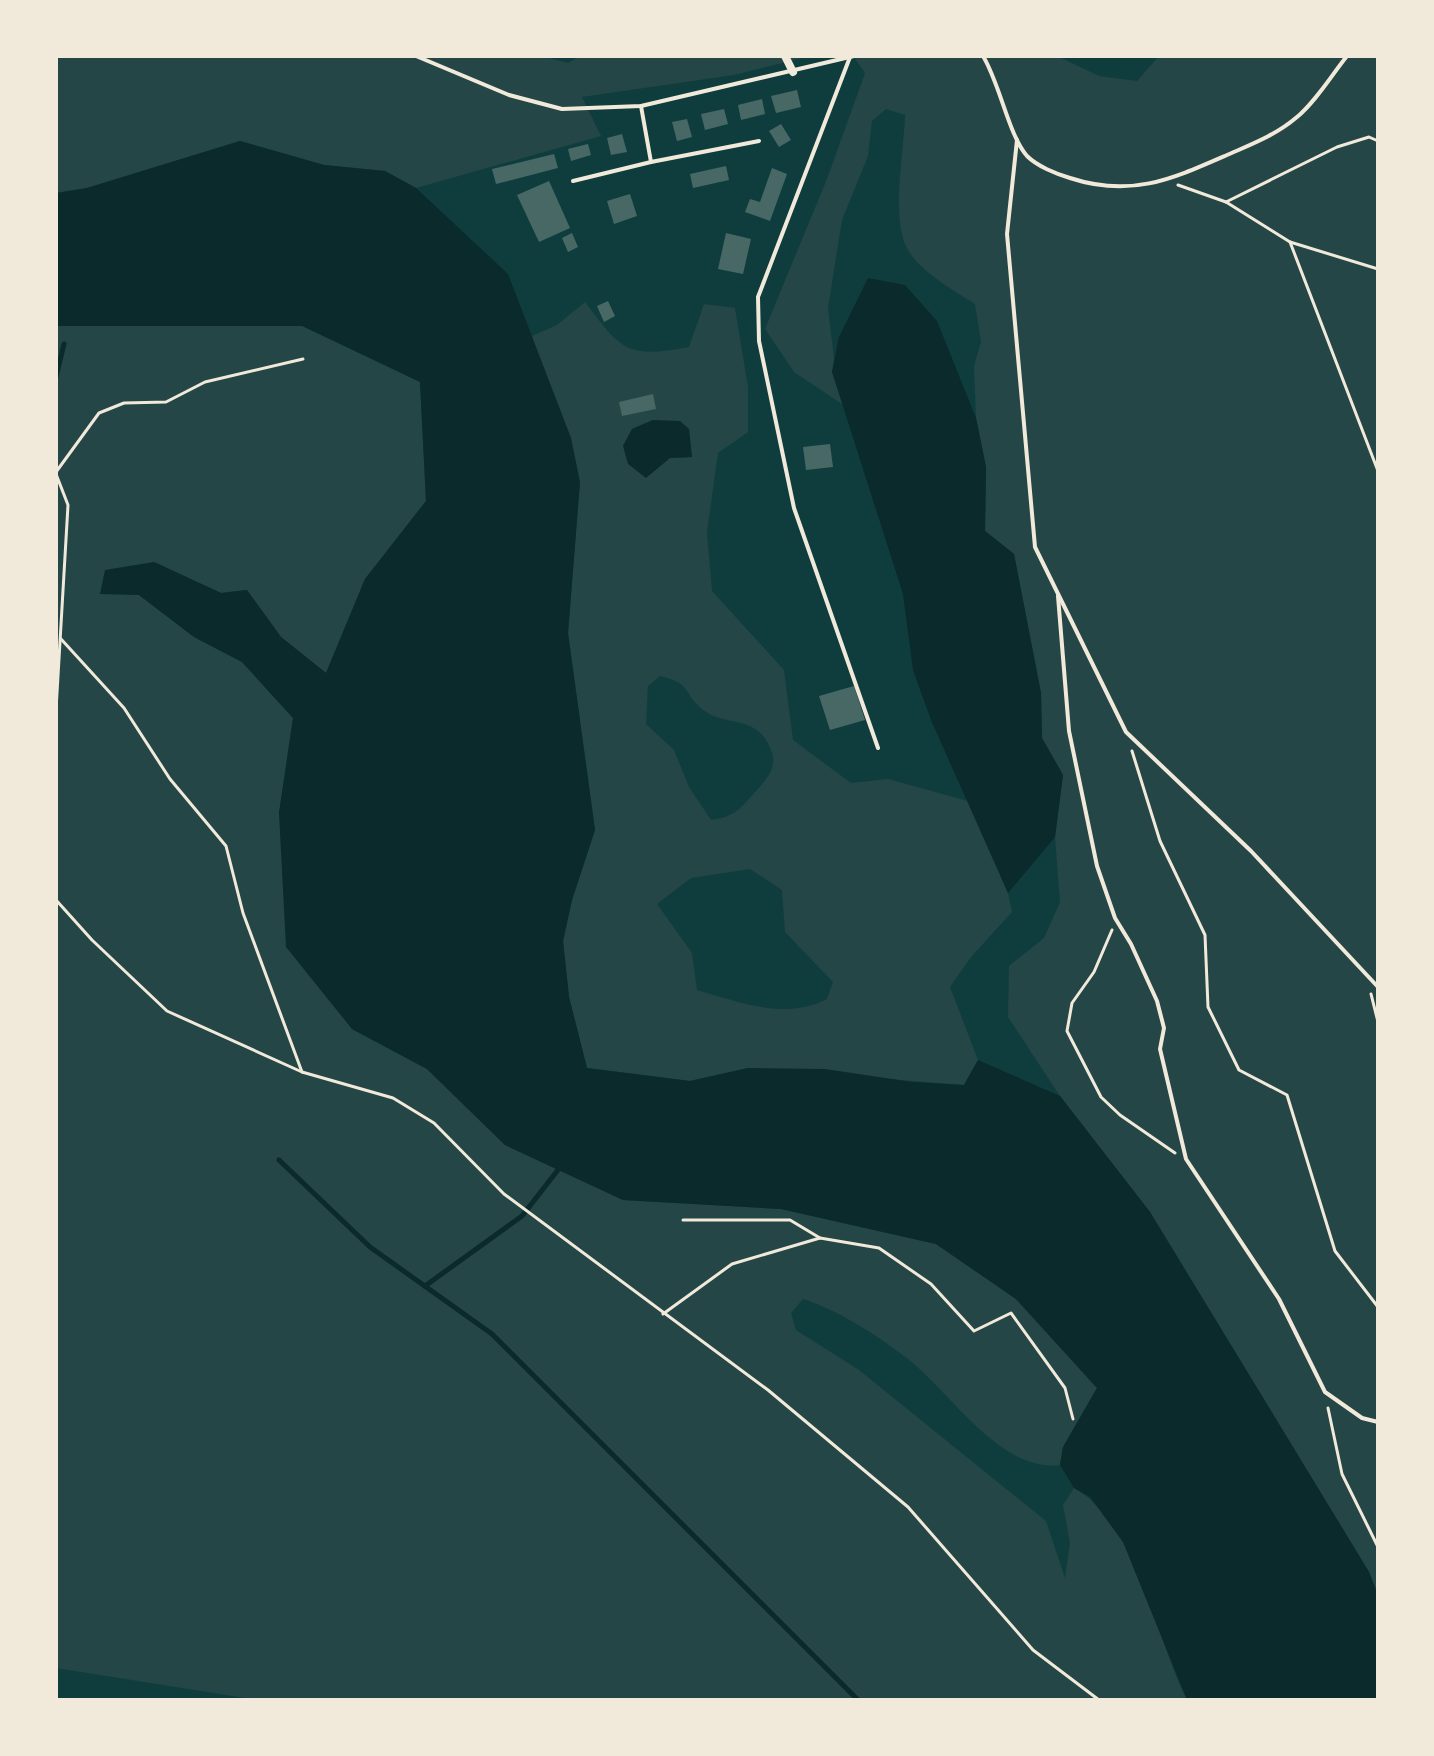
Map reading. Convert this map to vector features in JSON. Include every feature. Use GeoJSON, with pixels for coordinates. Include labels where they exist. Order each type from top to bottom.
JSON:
{"type":"FeatureCollection","features":[{"type":"Feature","properties":{"kind":"street"},"geometry":{"type":"LineString","coordinates":[[785,56],[793,72]]}},
{"type":"Feature","properties":{"kind":"lane"},"geometry":{"type":"LineString","coordinates":[[416,56],[509,95],[562,109],[641,106],[852,57]]}},
{"type":"Feature","properties":{"kind":"lane"},"geometry":{"type":"LineString","coordinates":[[983,56],[997,79],[1017,140],[1028,157],[1057,174],[1089,184],[1124,188],[1167,181],[1276,133],[1300,115],[1347,56]]}},
{"type":"Feature","properties":{"kind":"lane"},"geometry":{"type":"LineString","coordinates":[[852,57],[758,297],[759,341],[794,508],[878,748]]}},
{"type":"Feature","properties":{"kind":"lane"},"geometry":{"type":"LineString","coordinates":[[641,106],[651,162]]}},
{"type":"Feature","properties":{"kind":"lane"},"geometry":{"type":"LineString","coordinates":[[1017,140],[1007,234],[1035,547],[1126,732],[1251,851],[1378,987]]}},
{"type":"Feature","properties":{"kind":"lane"},"geometry":{"type":"LineString","coordinates":[[573,181],[759,141]]}},
{"type":"Feature","properties":{"kind":"lane"},"geometry":{"type":"LineString","coordinates":[[1057,593],[1069,731],[1097,866],[1115,918],[1131,944],[1157,1001],[1164,1028],[1160,1049],[1186,1159],[1279,1299],[1325,1392],[1362,1418],[1378,1422]]}},
{"type":"Feature","properties":{"kind":"path"},"geometry":{"type":"LineString","coordinates":[[1226,202],[1337,147],[1369,137],[1378,141]]}},
{"type":"Feature","properties":{"kind":"path"},"geometry":{"type":"LineString","coordinates":[[1167,181],[1226,202],[1290,242],[1378,269]]}},
{"type":"Feature","properties":{"kind":"path"},"geometry":{"type":"LineString","coordinates":[[1290,242],[1378,471]]}},
{"type":"Feature","properties":{"kind":"path"},"geometry":{"type":"LineString","coordinates":[[56,710],[68,505],[56,473],[99,413],[124,403],[166,402],[205,382],[303,359]]}},
{"type":"Feature","properties":{"kind":"path"},"geometry":{"type":"LineString","coordinates":[[61,639],[124,708],[170,779],[226,846],[243,913],[302,1072]]}},
{"type":"Feature","properties":{"kind":"path"},"geometry":{"type":"LineString","coordinates":[[1126,732],[1160,841],[1205,935],[1208,1007],[1239,1070],[1287,1095],[1335,1251],[1378,1307]]}},
{"type":"Feature","properties":{"kind":"path"},"geometry":{"type":"LineString","coordinates":[[56,900],[92,940],[167,1011],[302,1072],[393,1098],[434,1123],[467,1159],[520,1204],[768,1390],[908,1507],[1033,1650],[1099,1700]]}},
{"type":"Feature","properties":{"kind":"path"},"geometry":{"type":"LineString","coordinates":[[1115,918],[1109,944],[1072,1003],[1067,1031],[1101,1097],[1136,1127],[1186,1159]]}},
{"type":"Feature","properties":{"kind":"path"},"geometry":{"type":"LineString","coordinates":[[1366,975],[1378,1022]]}},
{"type":"Feature","properties":{"kind":"path"},"geometry":{"type":"LineString","coordinates":[[683,1220],[790,1220],[820,1238],[879,1248],[931,1284],[974,1331],[1011,1313],[1065,1388],[1073,1419]]}},
{"type":"Feature","properties":{"kind":"path"},"geometry":{"type":"LineString","coordinates":[[663,1314],[732,1264],[820,1238]]}},
{"type":"Feature","properties":{"kind":"path"},"geometry":{"type":"LineString","coordinates":[[1325,1392],[1342,1474],[1378,1547]]}},
{"type":"Feature","properties":{"kind":"shaded area"},"geometry":{"type":"Polygon","coordinates":[[[56,56],[542,56],[568,63],[580,56],[811,56],[734,75],[582,97],[601,136],[416,188],[385,171],[324,165],[240,141],[87,188],[56,193],[56,56]]]}},
{"type":"Feature","properties":{"kind":"shaded area"},"geometry":{"type":"Polygon","coordinates":[[[853,56],[1057,56],[1099,76],[1137,81],[1159,56],[1378,56],[1378,1595],[1369,1572],[1150,1212],[1060,1096],[1008,1017],[1009,966],[1044,938],[1060,902],[1055,837],[1063,775],[1042,738],[1041,693],[1014,554],[985,531],[986,467],[976,418],[974,366],[981,342],[975,304],[917,262],[905,244],[901,230],[899,198],[905,115],[886,109],[872,121],[868,156],[842,220],[828,308],[834,359],[832,372],[845,406],[794,372],[765,329],[827,179],[865,73],[853,56]]]}},
{"type":"Feature","properties":{"kind":"shaded area"},"geometry":{"type":"Polygon","coordinates":[[[240,141],[324,165],[385,171],[416,188],[508,274],[571,438],[580,482],[568,633],[595,830],[572,900],[563,941],[569,997],[587,1068],[690,1081],[748,1068],[825,1069],[912,1082],[964,1085],[978,1060],[1060,1096],[1150,1212],[1369,1572],[1378,1595],[1378,1700],[1187,1700],[1123,1542],[1090,1497],[1074,1488],[1060,1465],[1063,1447],[1097,1388],[1016,1299],[936,1244],[781,1209],[623,1200],[505,1145],[427,1069],[352,1029],[286,947],[279,813],[293,718],[242,662],[194,637],[139,595],[100,594],[105,570],[154,562],[221,593],[247,590],[281,637],[326,673],[365,579],[426,501],[420,382],[302,326],[56,326],[56,193],[87,188],[240,141]]]}},
{"type":"Feature","properties":{"kind":"shaded area"},"geometry":{"type":"Polygon","coordinates":[[[868,278],[905,285],[937,321],[976,418],[986,467],[985,531],[1014,554],[1041,693],[1042,738],[1063,775],[1055,837],[1008,893],[931,720],[913,670],[903,594],[832,372],[839,337],[868,278]]]}},
{"type":"Feature","properties":{"kind":"shaded area"},"geometry":{"type":"Polygon","coordinates":[[[585,302],[617,340],[638,351],[652,352],[689,347],[704,304],[735,308],[748,387],[748,432],[718,453],[707,532],[712,591],[784,670],[793,740],[851,783],[888,779],[968,801],[1008,893],[1012,912],[971,957],[950,987],[978,1060],[964,1085],[748,1068],[690,1081],[587,1068],[569,997],[563,941],[572,900],[595,830],[568,633],[580,482],[532,336],[557,325],[585,302]],[[653,420],[632,429],[623,446],[670,458],[692,457],[653,420]],[[660,676],[648,686],[646,724],[674,750],[689,787],[711,820],[737,811],[770,774],[773,758],[766,740],[750,726],[711,715],[678,682],[660,676]],[[750,869],[691,878],[657,904],[692,953],[697,990],[746,1004],[778,1009],[795,1009],[827,999],[833,982],[785,932],[782,890],[750,869]]]}},
{"type":"Feature","properties":{"kind":"shaded area"},"geometry":{"type":"Polygon","coordinates":[[[303,325],[420,382],[426,501],[365,579],[326,673],[281,637],[247,590],[221,593],[154,562],[100,593],[139,595],[194,637],[242,662],[293,718],[279,813],[352,1029],[427,1069],[505,1145],[623,1200],[781,1209],[936,1244],[1016,1299],[1097,1388],[1063,1447],[1060,1465],[1038,1464],[1016,1456],[996,1443],[921,1370],[856,1323],[803,1299],[791,1313],[796,1330],[859,1370],[1046,1521],[1065,1578],[1070,1543],[1063,1505],[1074,1488],[1096,1505],[1114,1527],[1129,1554],[1187,1700],[258,1700],[56,1668],[56,326],[303,325]]]}},
{"type":"Feature","properties":{"kind":"shaded area"},"geometry":{"type":"Polygon","coordinates":[[[653,420],[680,421],[689,429],[692,457],[670,458],[646,478],[628,464],[623,446],[632,429],[653,420]]]}},
{"type":"Feature","properties":{"kind":"building"},"geometry":{"type":"Polygon","coordinates":[[[797,90],[801,107],[776,113],[771,96],[797,90]]]}},
{"type":"Feature","properties":{"kind":"building"},"geometry":{"type":"Polygon","coordinates":[[[762,99],[765,114],[741,120],[738,105],[762,99]]]}},
{"type":"Feature","properties":{"kind":"building"},"geometry":{"type":"Polygon","coordinates":[[[724,109],[728,124],[705,130],[701,114],[724,109]]]}},
{"type":"Feature","properties":{"kind":"building"},"geometry":{"type":"Polygon","coordinates":[[[687,119],[692,137],[677,141],[672,122],[687,119]]]}},
{"type":"Feature","properties":{"kind":"building"},"geometry":{"type":"Polygon","coordinates":[[[781,124],[791,140],[779,147],[769,131],[781,124]]]}},
{"type":"Feature","properties":{"kind":"building"},"geometry":{"type":"Polygon","coordinates":[[[622,134],[627,152],[611,155],[607,138],[622,134]]]}},
{"type":"Feature","properties":{"kind":"building"},"geometry":{"type":"Polygon","coordinates":[[[588,144],[591,155],[571,161],[568,149],[588,144]]]}},
{"type":"Feature","properties":{"kind":"building"},"geometry":{"type":"Polygon","coordinates":[[[554,154],[558,168],[496,184],[492,169],[554,154]]]}},
{"type":"Feature","properties":{"kind":"building"},"geometry":{"type":"Polygon","coordinates":[[[726,166],[729,180],[693,188],[690,174],[726,166]]]}},
{"type":"Feature","properties":{"kind":"building"},"geometry":{"type":"Polygon","coordinates":[[[772,168],[787,174],[770,221],[745,212],[750,199],[760,202],[772,168]]]}},
{"type":"Feature","properties":{"kind":"building"},"geometry":{"type":"Polygon","coordinates":[[[549,181],[570,228],[539,242],[517,195],[549,181]]]}},
{"type":"Feature","properties":{"kind":"building"},"geometry":{"type":"Polygon","coordinates":[[[630,194],[637,216],[614,224],[607,201],[630,194]]]}},
{"type":"Feature","properties":{"kind":"building"},"geometry":{"type":"Polygon","coordinates":[[[572,233],[578,247],[568,252],[562,238],[572,233]]]}},
{"type":"Feature","properties":{"kind":"building"},"geometry":{"type":"Polygon","coordinates":[[[726,233],[751,239],[743,274],[718,269],[726,233]]]}},
{"type":"Feature","properties":{"kind":"building"},"geometry":{"type":"Polygon","coordinates":[[[608,301],[615,316],[604,322],[597,306],[608,301]]]}},
{"type":"Feature","properties":{"kind":"building"},"geometry":{"type":"Polygon","coordinates":[[[653,394],[656,409],[622,416],[619,402],[653,394]]]}},
{"type":"Feature","properties":{"kind":"building"},"geometry":{"type":"Polygon","coordinates":[[[830,444],[833,467],[806,470],[803,447],[830,444]]]}},
{"type":"Feature","properties":{"kind":"building"},"geometry":{"type":"Polygon","coordinates":[[[854,686],[865,720],[830,730],[819,696],[854,686]]]}},
{"type":"Feature","properties":{"kind":"waterway"},"geometry":{"type":"LineString","coordinates":[[56,377],[64,344]]}},
{"type":"Feature","properties":{"kind":"waterway"},"geometry":{"type":"LineString","coordinates":[[279,1160],[370,1247],[492,1334],[858,1700]]}},
{"type":"Feature","properties":{"kind":"waterway"},"geometry":{"type":"LineString","coordinates":[[425,1286],[522,1216],[561,1166]]}}]}
